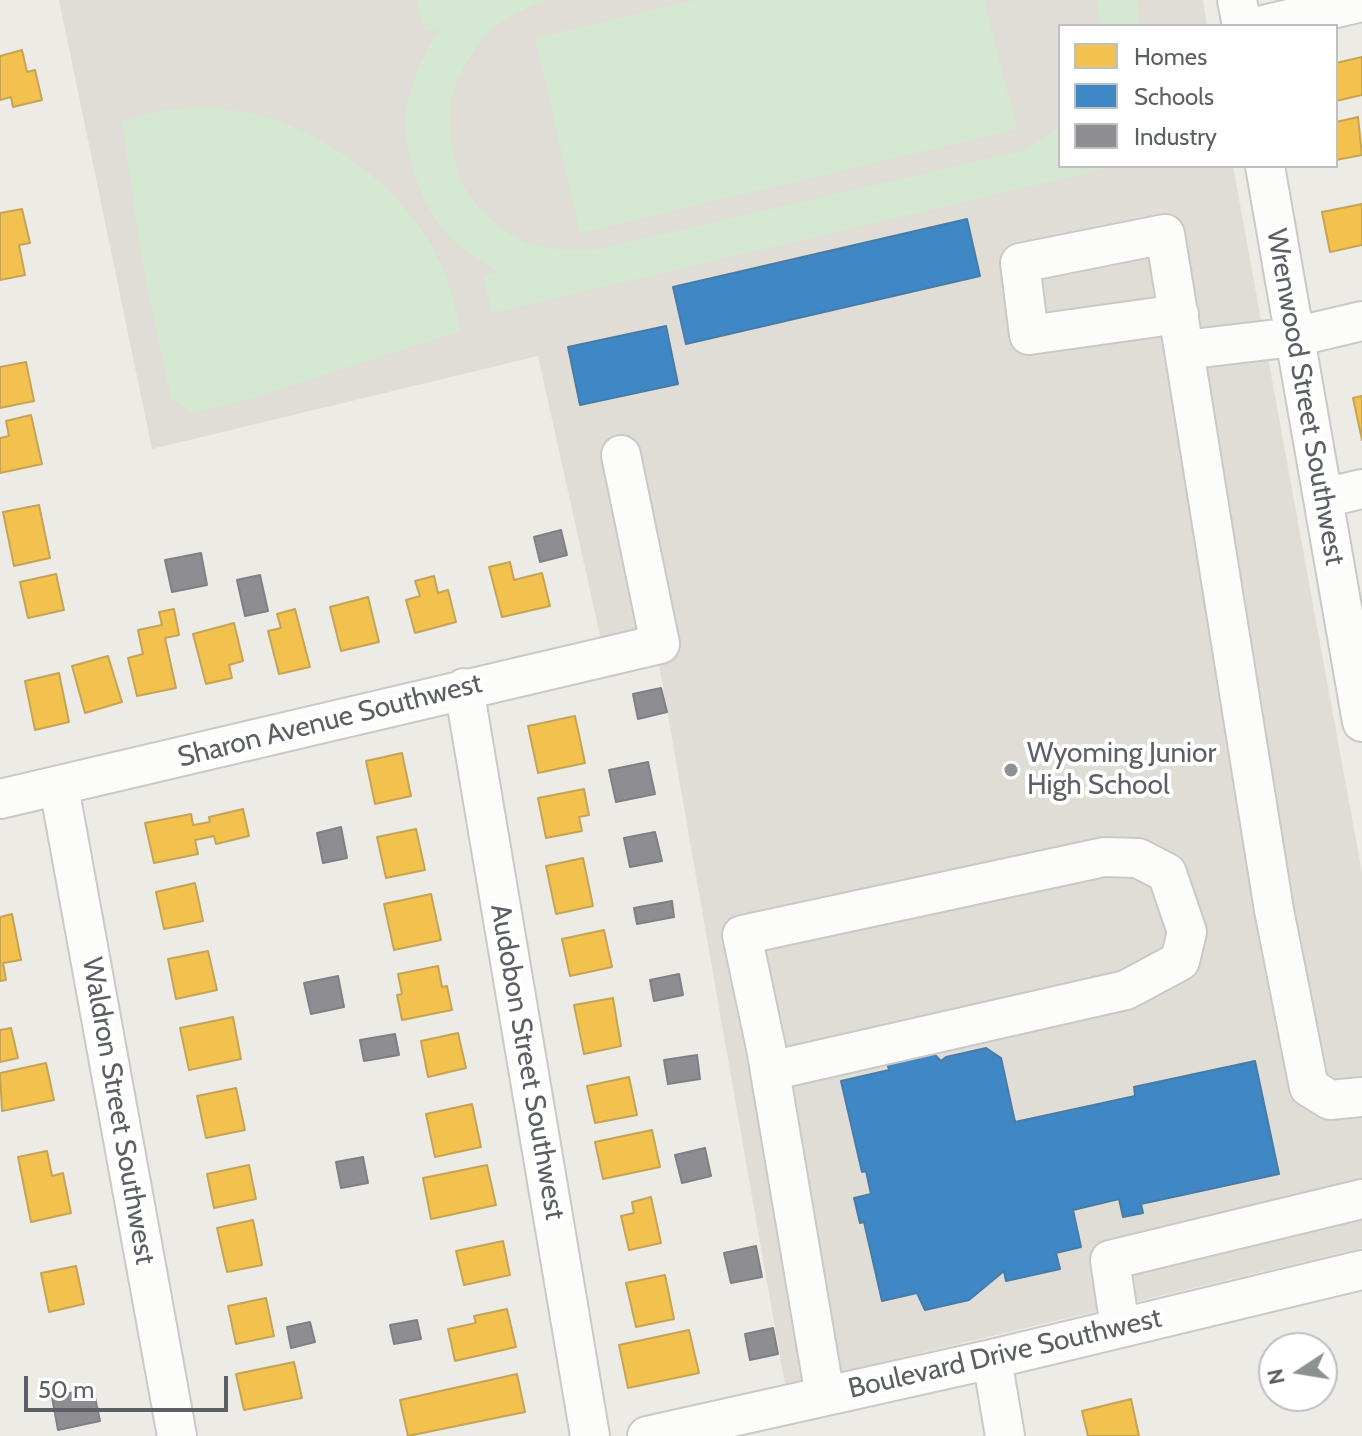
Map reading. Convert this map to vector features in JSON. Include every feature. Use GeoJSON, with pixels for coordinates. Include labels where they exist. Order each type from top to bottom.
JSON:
{"type":"FeatureCollection","features":[{"type":"Feature","properties":{"kind":"street"},"geometry":{"type":"LineString","coordinates":[[1237,0],[1242,24]]}},
{"type":"Feature","properties":{"kind":"street"},"geometry":{"type":"LineString","coordinates":[[1268,24],[1362,2]]}},
{"type":"Feature","properties":{"kind":"street","name":"Wrenwood Street Southwest"},"geometry":{"type":"LineString","coordinates":[[1265,168],[1362,722]]}},
{"type":"Feature","properties":{"kind":"street"},"geometry":{"type":"LineString","coordinates":[[1362,321],[1294,337],[1182,332],[1274,910],[1309,1087],[1330,1100],[1362,1097]]}},
{"type":"Feature","properties":{"kind":"street","name":"Sharon Avenue Southwest"},"geometry":{"type":"LineString","coordinates":[[0,799],[660,644],[621,455]]}},
{"type":"Feature","properties":{"kind":"street"},"geometry":{"type":"LineString","coordinates":[[1323,498],[1362,489]]}},
{"type":"Feature","properties":{"kind":"street","name":"Audobon Street Southwest"},"geometry":{"type":"LineString","coordinates":[[464,688],[590,1436]]}},
{"type":"Feature","properties":{"kind":"street","name":"Waldron Street Southwest"},"geometry":{"type":"LineString","coordinates":[[59,787],[177,1436]]}},
{"type":"Feature","properties":{"kind":"street"},"geometry":{"type":"LineString","coordinates":[[770,1071],[1126,990],[1180,961],[1187,932],[1167,873],[1138,858],[1104,857],[742,935],[770,1071],[825,1396]]}},
{"type":"Feature","properties":{"kind":"street"},"geometry":{"type":"LineString","coordinates":[[1120,1328],[1110,1260],[1362,1199]]}},
{"type":"Feature","properties":{"kind":"street","name":"Boulevard Drive Southwest"},"geometry":{"type":"LineString","coordinates":[[647,1436],[992,1359],[1362,1270]]}},
{"type":"Feature","properties":{"kind":"street"},"geometry":{"type":"LineString","coordinates":[[992,1359],[1005,1436]]}},
{"type":"Feature","properties":{"kind":"shaded area","name":"Wyoming Junior High School"},"geometry":{"type":"Polygon","coordinates":[[[59,0],[1203,0],[1207,24],[1058,24],[1058,168],[1233,168],[1362,873],[1362,1248],[785,1385],[653,630],[601,640],[538,356],[152,449],[59,0]]]}},
{"type":"Feature","properties":{"kind":"green space"},"geometry":{"type":"Polygon","coordinates":[[[416,0],[548,0],[520,11],[487,34],[457,81],[449,115],[455,158],[468,193],[499,226],[518,238],[544,247],[598,249],[1021,151],[1058,125],[1058,168],[1108,168],[492,313],[483,276],[499,272],[463,249],[436,220],[427,205],[409,155],[406,122],[409,98],[422,62],[439,29],[424,30],[416,0]]]}},
{"type":"Feature","properties":{"kind":"green space"},"geometry":{"type":"Polygon","coordinates":[[[695,0],[984,0],[1017,129],[580,233],[535,38],[695,0]]]}},
{"type":"Feature","properties":{"kind":"green space"},"geometry":{"type":"Polygon","coordinates":[[[1096,0],[1137,0],[1138,24],[1101,24],[1096,0]]]}},
{"type":"Feature","properties":{"kind":"green space"},"geometry":{"type":"Polygon","coordinates":[[[207,107],[260,116],[291,126],[340,152],[384,186],[420,228],[434,252],[448,283],[461,331],[243,401],[192,413],[171,399],[144,273],[122,122],[162,110],[207,107]]]}},
{"type":"Feature","properties":{"kind":"building: Homes"},"geometry":{"type":"Polygon","coordinates":[[[22,50],[27,72],[35,70],[42,100],[13,107],[11,97],[0,100],[0,56],[22,50]]]}},
{"type":"Feature","properties":{"kind":"building: Homes"},"geometry":{"type":"Polygon","coordinates":[[[1362,57],[1362,95],[1338,101],[1338,63],[1362,57]]]}},
{"type":"Feature","properties":{"kind":"building: Homes"},"geometry":{"type":"Polygon","coordinates":[[[1358,117],[1362,155],[1338,160],[1338,122],[1358,117]]]}},
{"type":"Feature","properties":{"kind":"building: Homes"},"geometry":{"type":"Polygon","coordinates":[[[1362,204],[1362,245],[1330,252],[1322,212],[1362,204]]]}},
{"type":"Feature","properties":{"kind":"building: Homes"},"geometry":{"type":"Polygon","coordinates":[[[22,209],[30,243],[19,245],[25,275],[0,280],[0,213],[22,209]]]}},
{"type":"Feature","properties":{"kind":"building: Homes"},"geometry":{"type":"Polygon","coordinates":[[[26,362],[34,401],[0,408],[0,367],[26,362]]]}},
{"type":"Feature","properties":{"kind":"building: Homes"},"geometry":{"type":"Polygon","coordinates":[[[1362,396],[1362,440],[1353,398],[1362,396]]]}},
{"type":"Feature","properties":{"kind":"building: Homes"},"geometry":{"type":"Polygon","coordinates":[[[31,415],[42,464],[0,473],[0,438],[9,436],[6,421],[31,415]]]}},
{"type":"Feature","properties":{"kind":"building: Homes"},"geometry":{"type":"Polygon","coordinates":[[[39,505],[50,558],[14,566],[3,512],[39,505]]]}},
{"type":"Feature","properties":{"kind":"building: Homes"},"geometry":{"type":"Polygon","coordinates":[[[510,562],[514,580],[542,573],[550,606],[502,617],[489,567],[510,562]]]}},
{"type":"Feature","properties":{"kind":"building: Homes"},"geometry":{"type":"Polygon","coordinates":[[[56,574],[64,610],[28,618],[20,582],[56,574]]]}},
{"type":"Feature","properties":{"kind":"building: Homes"},"geometry":{"type":"Polygon","coordinates":[[[434,576],[438,593],[448,590],[456,622],[415,633],[406,600],[420,596],[415,581],[434,576]]]}},
{"type":"Feature","properties":{"kind":"building: Homes"},"geometry":{"type":"Polygon","coordinates":[[[368,597],[379,642],[341,651],[330,607],[368,597]]]}},
{"type":"Feature","properties":{"kind":"building: Homes"},"geometry":{"type":"Polygon","coordinates":[[[174,609],[179,635],[165,638],[176,688],[137,696],[128,658],[143,654],[138,630],[162,625],[159,612],[174,609]]]}},
{"type":"Feature","properties":{"kind":"building: Homes"},"geometry":{"type":"Polygon","coordinates":[[[295,609],[310,667],[279,674],[268,631],[281,628],[277,614],[295,609]]]}},
{"type":"Feature","properties":{"kind":"building: Homes"},"geometry":{"type":"Polygon","coordinates":[[[234,623],[243,661],[229,665],[232,678],[206,684],[193,634],[234,623]]]}},
{"type":"Feature","properties":{"kind":"building: Homes"},"geometry":{"type":"Polygon","coordinates":[[[108,656],[122,702],[85,713],[72,666],[108,656]]]}},
{"type":"Feature","properties":{"kind":"building: Homes"},"geometry":{"type":"Polygon","coordinates":[[[59,673],[69,722],[35,730],[25,681],[59,673]]]}},
{"type":"Feature","properties":{"kind":"building: Homes"},"geometry":{"type":"Polygon","coordinates":[[[575,716],[585,763],[538,773],[528,726],[575,716]]]}},
{"type":"Feature","properties":{"kind":"building: Homes"},"geometry":{"type":"Polygon","coordinates":[[[402,753],[411,796],[375,804],[366,761],[402,753]]]}},
{"type":"Feature","properties":{"kind":"building: Homes"},"geometry":{"type":"Polygon","coordinates":[[[584,789],[589,815],[579,817],[582,831],[546,838],[538,798],[584,789]]]}},
{"type":"Feature","properties":{"kind":"building: Homes"},"geometry":{"type":"Polygon","coordinates":[[[243,809],[249,836],[216,844],[214,836],[195,840],[198,854],[154,863],[145,823],[191,814],[193,825],[210,822],[209,817],[243,809]]]}},
{"type":"Feature","properties":{"kind":"building: Homes"},"geometry":{"type":"Polygon","coordinates":[[[416,829],[425,870],[386,878],[377,837],[416,829]]]}},
{"type":"Feature","properties":{"kind":"building: Homes"},"geometry":{"type":"Polygon","coordinates":[[[583,858],[593,906],[556,914],[546,866],[583,858]]]}},
{"type":"Feature","properties":{"kind":"building: Homes"},"geometry":{"type":"Polygon","coordinates":[[[195,883],[203,921],[164,929],[156,892],[195,883]]]}},
{"type":"Feature","properties":{"kind":"building: Homes"},"geometry":{"type":"Polygon","coordinates":[[[431,894],[441,940],[394,950],[384,904],[431,894]]]}},
{"type":"Feature","properties":{"kind":"building: Homes"},"geometry":{"type":"Polygon","coordinates":[[[12,914],[21,960],[3,963],[6,980],[0,981],[0,917],[12,914]]]}},
{"type":"Feature","properties":{"kind":"building: Homes"},"geometry":{"type":"Polygon","coordinates":[[[604,930],[612,967],[570,976],[562,939],[604,930]]]}},
{"type":"Feature","properties":{"kind":"building: Homes"},"geometry":{"type":"Polygon","coordinates":[[[208,951],[217,990],[176,999],[168,959],[208,951]]]}},
{"type":"Feature","properties":{"kind":"building: Homes"},"geometry":{"type":"Polygon","coordinates":[[[438,966],[442,987],[447,986],[452,1010],[402,1020],[397,995],[402,994],[398,974],[438,966]]]}},
{"type":"Feature","properties":{"kind":"building: Homes"},"geometry":{"type":"Polygon","coordinates":[[[613,998],[621,1046],[584,1054],[574,1005],[613,998]]]}},
{"type":"Feature","properties":{"kind":"building: Homes"},"geometry":{"type":"Polygon","coordinates":[[[233,1017],[241,1059],[189,1070],[180,1028],[233,1017]]]}},
{"type":"Feature","properties":{"kind":"building: Homes"},"geometry":{"type":"Polygon","coordinates":[[[11,1028],[18,1058],[0,1062],[0,1030],[11,1028]]]}},
{"type":"Feature","properties":{"kind":"building: Homes"},"geometry":{"type":"Polygon","coordinates":[[[458,1033],[466,1068],[428,1077],[421,1041],[458,1033]]]}},
{"type":"Feature","properties":{"kind":"building: Homes"},"geometry":{"type":"Polygon","coordinates":[[[46,1063],[54,1100],[2,1111],[0,1073],[46,1063]]]}},
{"type":"Feature","properties":{"kind":"building: Homes"},"geometry":{"type":"Polygon","coordinates":[[[629,1077],[637,1115],[595,1123],[587,1086],[629,1077]]]}},
{"type":"Feature","properties":{"kind":"building: Homes"},"geometry":{"type":"Polygon","coordinates":[[[236,1088],[245,1130],[206,1138],[197,1096],[236,1088]]]}},
{"type":"Feature","properties":{"kind":"building: Homes"},"geometry":{"type":"Polygon","coordinates":[[[472,1104],[481,1147],[435,1157],[426,1114],[472,1104]]]}},
{"type":"Feature","properties":{"kind":"building: Homes"},"geometry":{"type":"Polygon","coordinates":[[[652,1130],[660,1167],[603,1179],[595,1142],[652,1130]]]}},
{"type":"Feature","properties":{"kind":"building: Homes"},"geometry":{"type":"Polygon","coordinates":[[[47,1151],[52,1176],[63,1173],[71,1213],[31,1222],[18,1157],[47,1151]]]}},
{"type":"Feature","properties":{"kind":"building: Homes"},"geometry":{"type":"Polygon","coordinates":[[[249,1165],[256,1199],[214,1208],[207,1174],[249,1165]]]}},
{"type":"Feature","properties":{"kind":"building: Homes"},"geometry":{"type":"Polygon","coordinates":[[[487,1165],[496,1205],[431,1219],[423,1178],[487,1165]]]}},
{"type":"Feature","properties":{"kind":"building: Homes"},"geometry":{"type":"Polygon","coordinates":[[[651,1197],[661,1243],[629,1250],[621,1216],[634,1213],[632,1202],[651,1197]]]}},
{"type":"Feature","properties":{"kind":"building: Homes"},"geometry":{"type":"Polygon","coordinates":[[[253,1220],[262,1265],[227,1272],[217,1228],[253,1220]]]}},
{"type":"Feature","properties":{"kind":"building: Homes"},"geometry":{"type":"Polygon","coordinates":[[[503,1241],[510,1275],[464,1285],[456,1251],[503,1241]]]}},
{"type":"Feature","properties":{"kind":"building: Homes"},"geometry":{"type":"Polygon","coordinates":[[[76,1266],[84,1304],[49,1312],[41,1273],[76,1266]]]}},
{"type":"Feature","properties":{"kind":"building: Homes"},"geometry":{"type":"Polygon","coordinates":[[[665,1275],[674,1319],[636,1327],[626,1283],[665,1275]]]}},
{"type":"Feature","properties":{"kind":"building: Homes"},"geometry":{"type":"Polygon","coordinates":[[[266,1298],[274,1336],[236,1344],[228,1306],[266,1298]]]}},
{"type":"Feature","properties":{"kind":"building: Homes"},"geometry":{"type":"Polygon","coordinates":[[[507,1309],[516,1347],[455,1361],[448,1329],[476,1323],[474,1316],[507,1309]]]}},
{"type":"Feature","properties":{"kind":"building: Homes"},"geometry":{"type":"Polygon","coordinates":[[[689,1330],[699,1373],[628,1388],[619,1345],[689,1330]]]}},
{"type":"Feature","properties":{"kind":"building: Homes"},"geometry":{"type":"Polygon","coordinates":[[[294,1362],[302,1398],[244,1410],[236,1374],[294,1362]]]}},
{"type":"Feature","properties":{"kind":"building: Homes"},"geometry":{"type":"Polygon","coordinates":[[[517,1374],[525,1412],[408,1436],[400,1400],[517,1374]]]}},
{"type":"Feature","properties":{"kind":"building: Homes"},"geometry":{"type":"Polygon","coordinates":[[[1131,1399],[1139,1436],[1088,1436],[1082,1411],[1131,1399]]]}},
{"type":"Feature","properties":{"kind":"building: Schools"},"geometry":{"type":"Polygon","coordinates":[[[967,219],[980,276],[686,344],[673,287],[967,219]]]}},
{"type":"Feature","properties":{"kind":"building: Schools"},"geometry":{"type":"Polygon","coordinates":[[[666,326],[678,384],[580,405],[568,347],[666,326]]]}},
{"type":"Feature","properties":{"kind":"building: Schools"},"geometry":{"type":"Polygon","coordinates":[[[925,1045],[941,1061],[946,1057],[986,1048],[1001,1058],[1015,1122],[1135,1096],[1134,1087],[1255,1061],[1279,1174],[1141,1204],[1143,1213],[1123,1217],[1119,1199],[1073,1210],[1081,1247],[1056,1253],[1060,1269],[1006,1281],[1004,1271],[969,1300],[925,1310],[917,1293],[882,1301],[864,1222],[860,1223],[854,1198],[871,1194],[866,1171],[862,1172],[841,1081],[889,1070],[885,1054],[925,1045]]]}},
{"type":"Feature","properties":{"kind":"building: Industry"},"geometry":{"type":"Polygon","coordinates":[[[561,530],[567,555],[540,562],[534,537],[561,530]]]}},
{"type":"Feature","properties":{"kind":"building: Industry"},"geometry":{"type":"Polygon","coordinates":[[[201,553],[207,585],[172,592],[165,560],[201,553]]]}},
{"type":"Feature","properties":{"kind":"building: Industry"},"geometry":{"type":"Polygon","coordinates":[[[260,575],[268,611],[245,616],[237,580],[260,575]]]}},
{"type":"Feature","properties":{"kind":"building: Industry"},"geometry":{"type":"Polygon","coordinates":[[[661,688],[667,712],[638,719],[633,694],[661,688]]]}},
{"type":"Feature","properties":{"kind":"building: Industry"},"geometry":{"type":"Polygon","coordinates":[[[648,762],[655,794],[616,802],[609,770],[648,762]]]}},
{"type":"Feature","properties":{"kind":"building: Industry"},"geometry":{"type":"Polygon","coordinates":[[[341,827],[347,858],[323,863],[317,833],[341,827]]]}},
{"type":"Feature","properties":{"kind":"building: Industry"},"geometry":{"type":"Polygon","coordinates":[[[655,832],[662,861],[630,867],[624,838],[655,832]]]}},
{"type":"Feature","properties":{"kind":"building: Industry"},"geometry":{"type":"Polygon","coordinates":[[[672,901],[674,917],[637,924],[634,908],[672,901]]]}},
{"type":"Feature","properties":{"kind":"building: Industry"},"geometry":{"type":"Polygon","coordinates":[[[679,974],[683,995],[654,1001],[650,980],[679,974]]]}},
{"type":"Feature","properties":{"kind":"building: Industry"},"geometry":{"type":"Polygon","coordinates":[[[338,976],[344,1007],[311,1014],[304,983],[338,976]]]}},
{"type":"Feature","properties":{"kind":"building: Industry"},"geometry":{"type":"Polygon","coordinates":[[[395,1034],[399,1055],[364,1061],[360,1040],[395,1034]]]}},
{"type":"Feature","properties":{"kind":"building: Industry"},"geometry":{"type":"Polygon","coordinates":[[[697,1055],[700,1079],[668,1084],[664,1060],[697,1055]]]}},
{"type":"Feature","properties":{"kind":"building: Industry"},"geometry":{"type":"Polygon","coordinates":[[[705,1148],[711,1176],[682,1183],[675,1155],[705,1148]]]}},
{"type":"Feature","properties":{"kind":"building: Industry"},"geometry":{"type":"Polygon","coordinates":[[[363,1157],[368,1183],[341,1188],[336,1162],[363,1157]]]}},
{"type":"Feature","properties":{"kind":"building: Industry"},"geometry":{"type":"Polygon","coordinates":[[[756,1246],[762,1277],[731,1283],[724,1253],[756,1246]]]}},
{"type":"Feature","properties":{"kind":"building: Industry"},"geometry":{"type":"Polygon","coordinates":[[[417,1320],[421,1339],[394,1344],[390,1325],[417,1320]]]}},
{"type":"Feature","properties":{"kind":"building: Industry"},"geometry":{"type":"Polygon","coordinates":[[[310,1322],[315,1342],[291,1348],[287,1327],[310,1322]]]}},
{"type":"Feature","properties":{"kind":"building: Industry"},"geometry":{"type":"Polygon","coordinates":[[[773,1328],[778,1354],[750,1360],[745,1334],[773,1328]]]}},
{"type":"Feature","properties":{"kind":"building: Industry"},"geometry":{"type":"Polygon","coordinates":[[[93,1388],[100,1421],[58,1430],[52,1397],[93,1388]]]}},
{"type":"Feature","properties":{"kind":"place","name":"Wyoming Junior High School"},"geometry":{"type":"Point","coordinates":[1011,770]}}]}
